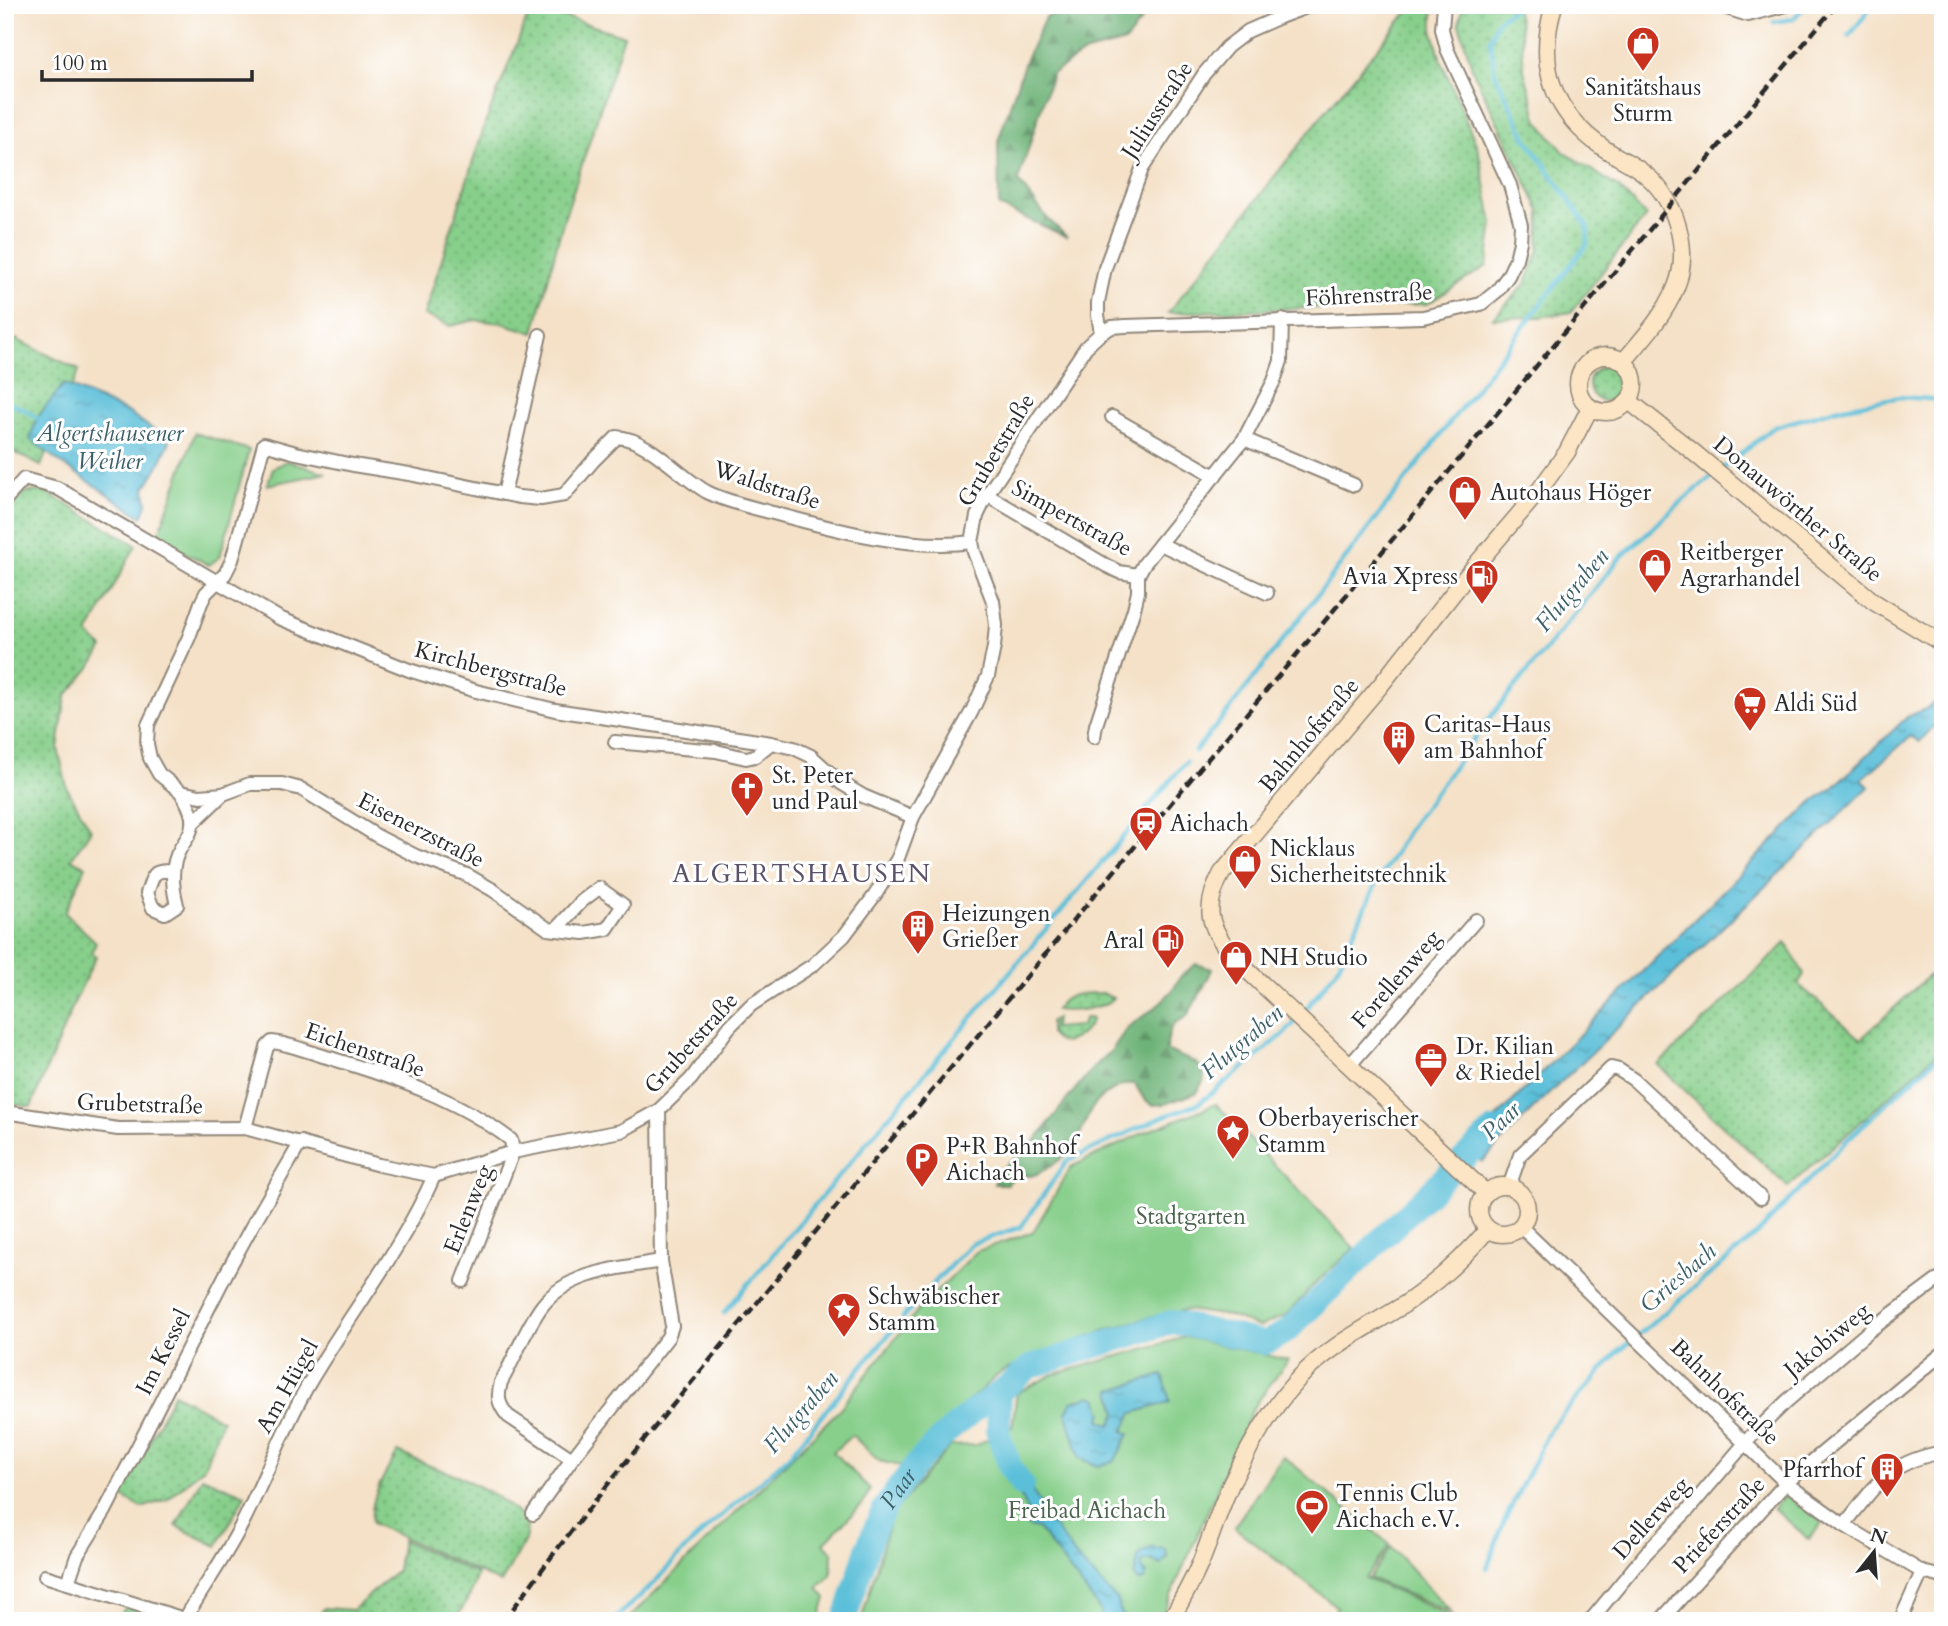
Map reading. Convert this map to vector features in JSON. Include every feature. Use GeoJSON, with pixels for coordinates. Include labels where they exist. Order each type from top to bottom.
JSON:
{"type":"FeatureCollection","features":[{"type":"Feature","properties":{"kind":"street","name":"Juliusstraße"},"geometry":{"type":"LineString","coordinates":[[1101,333],[1098,302],[1105,268],[1142,169],[1204,74],[1227,47],[1248,32],[1312,5]]}},
{"type":"Feature","properties":{"kind":"street","name":"Föhrenstraße"},"geometry":{"type":"LineString","coordinates":[[1101,333],[1112,327],[1125,326],[1423,317],[1481,304],[1496,290],[1508,276],[1516,259],[1521,225],[1510,185],[1447,49],[1442,29],[1444,5]]}},
{"type":"Feature","properties":{"kind":"street"},"geometry":{"type":"LineString","coordinates":[[1554,5],[1546,51],[1548,74],[1559,103],[1580,129],[1605,149],[1648,176],[1661,191],[1675,217],[1681,239],[1681,267],[1676,287],[1649,331],[1623,362]]}},
{"type":"Feature","properties":{"kind":"street"},"geometry":{"type":"LineString","coordinates":[[1717,5],[1748,15],[1787,5]]}},
{"type":"Feature","properties":{"kind":"street","name":"Simpertstraße"},"geometry":{"type":"LineString","coordinates":[[1094,737],[1134,610],[1138,575],[1244,439],[1274,381],[1281,360],[1282,320]]}},
{"type":"Feature","properties":{"kind":"street","name":"Grubetstraße"},"geometry":{"type":"LineString","coordinates":[[5,1112],[118,1129],[245,1128],[380,1165],[434,1176],[513,1152],[621,1131],[659,1110],[691,1079],[730,1026],[751,1005],[813,965],[844,936],[898,858],[913,817],[972,711],[988,676],[996,625],[993,601],[972,542],[977,516],[987,495],[1079,357],[1101,333]]}},
{"type":"Feature","properties":{"kind":"street"},"geometry":{"type":"LineString","coordinates":[[504,494],[540,335]]}},
{"type":"Feature","properties":{"kind":"street"},"geometry":{"type":"LineString","coordinates":[[1602,356],[1611,356],[1623,362],[1635,381],[1629,401],[1617,411],[1608,413],[1590,408],[1579,393],[1580,373],[1585,365],[1602,356]]}},
{"type":"Feature","properties":{"kind":"street","name":"Donauwörther Straße"},"geometry":{"type":"LineString","coordinates":[[1629,401],[1874,603],[1943,644]]}},
{"type":"Feature","properties":{"kind":"street","name":"Bahnhofstraße"},"geometry":{"type":"LineString","coordinates":[[1486,1193],[1233,957],[1219,939],[1211,917],[1210,904],[1213,890],[1222,873],[1337,738],[1469,573],[1538,492],[1567,452],[1590,408]]}},
{"type":"Feature","properties":{"kind":"street"},"geometry":{"type":"LineString","coordinates":[[1112,417],[1215,476]]}},
{"type":"Feature","properties":{"kind":"street","name":"Waldstraße"},"geometry":{"type":"LineString","coordinates":[[216,583],[225,574],[232,560],[264,444],[308,456],[541,499],[564,495],[617,437],[629,438],[706,491],[736,502],[823,526],[912,543],[972,542]]}},
{"type":"Feature","properties":{"kind":"street"},"geometry":{"type":"LineString","coordinates":[[1244,439],[1354,485]]}},
{"type":"Feature","properties":{"kind":"street","name":"Kirchbergstraße"},"geometry":{"type":"LineString","coordinates":[[5,500],[24,479],[57,488],[279,618],[342,645],[476,691],[555,710],[794,748],[811,756],[852,790],[913,817]]}},
{"type":"Feature","properties":{"kind":"street","name":"Simpertstraße"},"geometry":{"type":"LineString","coordinates":[[987,495],[1107,566],[1119,572],[1138,575]]}},
{"type":"Feature","properties":{"kind":"street","name":"Simpertstraße"},"geometry":{"type":"LineString","coordinates":[[1160,544],[1268,593]]}},
{"type":"Feature","properties":{"kind":"street"},"geometry":{"type":"LineString","coordinates":[[193,823],[181,792],[159,774],[150,758],[147,744],[148,724],[190,636],[201,603],[216,583]]}},
{"type":"Feature","properties":{"kind":"street"},"geometry":{"type":"LineString","coordinates":[[615,742],[716,751],[746,758],[755,756],[771,743]]}},
{"type":"Feature","properties":{"kind":"street","name":"Eisenerzstraße"},"geometry":{"type":"LineString","coordinates":[[181,792],[200,796],[223,794],[250,784],[264,783],[282,783],[301,789],[377,836],[416,856],[467,875],[548,929],[555,930],[584,933],[607,929],[623,905],[599,888],[582,901],[555,930]]}},
{"type":"Feature","properties":{"kind":"street","name":"Eisenerzstraße"},"geometry":{"type":"LineString","coordinates":[[173,871],[177,853],[193,823],[223,794]]}},
{"type":"Feature","properties":{"kind":"street","name":"Forellenweg"},"geometry":{"type":"LineString","coordinates":[[1349,1066],[1476,920]]}},
{"type":"Feature","properties":{"kind":"street","name":"Eichenstraße"},"geometry":{"type":"LineString","coordinates":[[245,1128],[267,1047],[272,1042],[406,1083],[489,1124],[511,1140],[513,1152]]}},
{"type":"Feature","properties":{"kind":"street"},"geometry":{"type":"LineString","coordinates":[[1508,1187],[1520,1155],[1611,1068],[1634,1080],[1761,1198]]}},
{"type":"Feature","properties":{"kind":"street"},"geometry":{"type":"LineString","coordinates":[[533,1514],[572,1459],[668,1336],[672,1326],[661,1261],[659,1110]]}},
{"type":"Feature","properties":{"kind":"street","name":"Im Kessel"},"geometry":{"type":"LineString","coordinates":[[68,1583],[77,1556],[105,1511],[228,1270],[301,1142]]}},
{"type":"Feature","properties":{"kind":"street","name":"Erlenweg"},"geometry":{"type":"LineString","coordinates":[[463,1281],[513,1152]]}},
{"type":"Feature","properties":{"kind":"street","name":"Am Hügel"},"geometry":{"type":"LineString","coordinates":[[184,1620],[243,1523],[308,1385],[382,1271],[434,1176]]}},
{"type":"Feature","properties":{"kind":"street"},"geometry":{"type":"LineString","coordinates":[[1508,1187],[1522,1196],[1527,1211],[1520,1226],[1502,1234],[1483,1224],[1479,1205],[1486,1193],[1493,1188],[1508,1187]]}},
{"type":"Feature","properties":{"kind":"street","name":"Bahnhofstraße"},"geometry":{"type":"LineString","coordinates":[[1520,1226],[1786,1483],[1844,1525],[1922,1572],[1943,1577]]}},
{"type":"Feature","properties":{"kind":"street"},"geometry":{"type":"LineString","coordinates":[[1170,1621],[1200,1564],[1235,1475],[1259,1430],[1279,1401],[1317,1360],[1339,1343],[1432,1285],[1463,1257],[1488,1229]]}},
{"type":"Feature","properties":{"kind":"street"},"geometry":{"type":"LineString","coordinates":[[572,1459],[508,1416],[500,1407],[498,1395],[501,1382],[543,1305],[561,1289],[604,1270],[661,1261]]}},
{"type":"Feature","properties":{"kind":"street","name":"Jakobiweg"},"geometry":{"type":"LineString","coordinates":[[1744,1444],[1787,1401],[1869,1331],[1943,1276]]}},
{"type":"Feature","properties":{"kind":"street","name":"Prieferstraße"},"geometry":{"type":"LineString","coordinates":[[1660,1621],[1786,1483],[1943,1353]]}},
{"type":"Feature","properties":{"kind":"street","name":"Dellerweg"},"geometry":{"type":"LineString","coordinates":[[1590,1621],[1637,1563],[1688,1510],[1744,1444]]}},
{"type":"Feature","properties":{"kind":"street"},"geometry":{"type":"LineString","coordinates":[[1844,1525],[1875,1487],[1901,1464],[1943,1452]]}},
{"type":"Feature","properties":{"kind":"street"},"geometry":{"type":"LineString","coordinates":[[1900,1621],[1922,1572]]}},
{"type":"Feature","properties":{"kind":"street"},"geometry":{"type":"LineString","coordinates":[[45,1576],[184,1620]]}},
{"type":"Feature","properties":{"kind":"green space"},"geometry":{"type":"Polygon","coordinates":[[[1065,5],[1150,5],[1125,42],[1086,52],[1052,74],[1018,181],[1048,219],[1067,237],[999,206],[998,141],[1025,61],[1045,18],[1065,8],[1065,5]]]}},
{"type":"Feature","properties":{"kind":"green space"},"geometry":{"type":"Polygon","coordinates":[[[1413,5],[1433,7],[1433,32],[1441,60],[1478,149],[1493,224],[1487,266],[1427,304],[1168,313],[1325,112],[1413,5]]]}},
{"type":"Feature","properties":{"kind":"green space"},"geometry":{"type":"Polygon","coordinates":[[[1463,5],[1516,5],[1524,70],[1538,121],[1563,151],[1619,188],[1646,216],[1571,312],[1540,317],[1493,318],[1526,283],[1539,250],[1540,211],[1473,71],[1459,24],[1463,5]]]}},
{"type":"Feature","properties":{"kind":"green space"},"geometry":{"type":"Polygon","coordinates":[[[532,6],[624,36],[563,222],[534,333],[502,323],[475,320],[450,326],[424,315],[486,121],[532,6]]]}},
{"type":"Feature","properties":{"kind":"green space"},"geometry":{"type":"Polygon","coordinates":[[[5,334],[79,370],[41,466],[5,448],[5,334]]]}},
{"type":"Feature","properties":{"kind":"green space"},"geometry":{"type":"Polygon","coordinates":[[[1606,367],[1618,372],[1623,384],[1618,396],[1606,401],[1594,396],[1589,384],[1594,372],[1606,367]]]}},
{"type":"Feature","properties":{"kind":"green space"},"geometry":{"type":"Polygon","coordinates":[[[195,433],[249,450],[220,557],[209,565],[157,538],[195,433]]]}},
{"type":"Feature","properties":{"kind":"green space"},"geometry":{"type":"Polygon","coordinates":[[[287,461],[326,473],[267,485],[273,468],[287,461]]]}},
{"type":"Feature","properties":{"kind":"green space"},"geometry":{"type":"Polygon","coordinates":[[[44,491],[136,545],[88,634],[103,648],[66,696],[58,748],[67,788],[91,830],[71,859],[86,866],[65,913],[96,942],[92,954],[96,956],[31,1107],[5,1103],[5,513],[26,492],[44,491]]]}},
{"type":"Feature","properties":{"kind":"green space"},"geometry":{"type":"Polygon","coordinates":[[[1786,943],[1804,974],[1798,984],[1861,1039],[1943,962],[1943,1048],[1788,1187],[1658,1065],[1786,943]]]}},
{"type":"Feature","properties":{"kind":"green space"},"geometry":{"type":"Polygon","coordinates":[[[1196,964],[1212,969],[1187,1016],[1175,1023],[1171,1029],[1166,1050],[1196,1063],[1204,1070],[1204,1080],[1196,1093],[1165,1104],[1152,1105],[1144,1099],[1135,1084],[1120,1086],[1105,1095],[1093,1107],[1074,1146],[1061,1159],[1034,1175],[1019,1173],[1007,1184],[994,1184],[998,1171],[1032,1145],[1128,1027],[1156,1007],[1172,991],[1181,976],[1196,964]]]}},
{"type":"Feature","properties":{"kind":"green space"},"geometry":{"type":"Polygon","coordinates":[[[1102,993],[1113,998],[1094,1008],[1055,1010],[1070,997],[1102,993]]]}},
{"type":"Feature","properties":{"kind":"green space"},"geometry":{"type":"Polygon","coordinates":[[[1085,1018],[1092,1018],[1088,1027],[1082,1034],[1065,1043],[1050,1034],[1050,1022],[1056,1019],[1053,1028],[1081,1026],[1085,1018]]]}},
{"type":"Feature","properties":{"kind":"green space","name":"Stadtgarten"},"geometry":{"type":"Polygon","coordinates":[[[1216,1104],[1354,1248],[1285,1316],[1259,1327],[1229,1316],[1187,1310],[1153,1316],[1040,1354],[1001,1372],[901,1466],[879,1461],[852,1435],[833,1452],[870,1489],[865,1501],[824,1543],[832,1552],[831,1575],[818,1588],[826,1598],[819,1621],[626,1621],[837,1412],[918,1310],[977,1251],[1033,1232],[1071,1167],[1141,1134],[1216,1104]]]}},
{"type":"Feature","properties":{"kind":"green space","name":"Freibad Aichach"},"geometry":{"type":"Polygon","coordinates":[[[1185,1337],[1288,1360],[1253,1408],[1162,1616],[1149,1621],[861,1621],[892,1514],[950,1446],[976,1445],[1012,1427],[1017,1393],[1052,1375],[1185,1337]]]}},
{"type":"Feature","properties":{"kind":"green space"},"geometry":{"type":"Polygon","coordinates":[[[174,1393],[222,1420],[204,1467],[168,1499],[142,1508],[121,1496],[174,1393]]]}},
{"type":"Feature","properties":{"kind":"green space"},"geometry":{"type":"Polygon","coordinates":[[[398,1452],[459,1476],[494,1495],[528,1521],[525,1540],[501,1583],[372,1523],[375,1495],[398,1452]]]}},
{"type":"Feature","properties":{"kind":"green space","name":"Tennis Club Aichach e.V."},"geometry":{"type":"Polygon","coordinates":[[[1283,1456],[1390,1545],[1365,1578],[1462,1621],[1329,1621],[1337,1607],[1234,1527],[1283,1456]]]}},
{"type":"Feature","properties":{"kind":"green space"},"geometry":{"type":"Polygon","coordinates":[[[202,1477],[245,1495],[217,1546],[176,1526],[202,1477]]]}},
{"type":"Feature","properties":{"kind":"green space"},"geometry":{"type":"Polygon","coordinates":[[[1787,1493],[1823,1522],[1809,1539],[1773,1508],[1787,1493]]]}},
{"type":"Feature","properties":{"kind":"green space"},"geometry":{"type":"Polygon","coordinates":[[[402,1540],[477,1574],[470,1595],[455,1621],[316,1621],[324,1608],[353,1610],[397,1570],[402,1540]]]}},
{"type":"Feature","properties":{"kind":"green space"},"geometry":{"type":"Polygon","coordinates":[[[1391,1547],[1452,1613],[1369,1578],[1391,1547]]]}},
{"type":"Feature","properties":{"kind":"green space"},"geometry":{"type":"Polygon","coordinates":[[[127,1605],[176,1621],[117,1621],[127,1605]]]}},
{"type":"Feature","properties":{"kind":"water","name":"Algertshausener Weiher"},"geometry":{"type":"Polygon","coordinates":[[[64,384],[129,413],[170,441],[145,488],[147,504],[142,517],[30,439],[37,418],[64,384]]]}},
{"type":"Feature","properties":{"kind":"water"},"geometry":{"type":"Polygon","coordinates":[[[1943,695],[1943,712],[1938,716],[1937,723],[1919,742],[1911,736],[1862,779],[1869,787],[1533,1109],[1482,1162],[1466,1148],[1813,801],[1833,788],[1908,716],[1928,708],[1943,695]]]}},
{"type":"Feature","properties":{"kind":"water"},"geometry":{"type":"Polygon","coordinates":[[[1163,1375],[1170,1402],[1133,1413],[1123,1431],[1129,1434],[1114,1462],[1098,1466],[1080,1458],[1066,1412],[1072,1402],[1091,1396],[1098,1399],[1103,1413],[1100,1420],[1111,1425],[1117,1413],[1111,1390],[1163,1375]]]}},
{"type":"Feature","properties":{"kind":"water"},"geometry":{"type":"Polygon","coordinates":[[[1011,1456],[1077,1558],[1116,1599],[1125,1621],[1103,1621],[1095,1603],[1038,1529],[1028,1527],[1027,1510],[1003,1461],[1011,1456]]]}},
{"type":"Feature","properties":{"kind":"water"},"geometry":{"type":"Polygon","coordinates":[[[1152,1548],[1165,1549],[1168,1557],[1161,1565],[1151,1560],[1142,1562],[1142,1569],[1147,1574],[1144,1580],[1138,1581],[1134,1576],[1139,1556],[1152,1548]]]}},
{"type":"Feature","properties":{"kind":"waterway"},"geometry":{"type":"LineString","coordinates":[[1774,22],[1793,19],[1806,5]]}},
{"type":"Feature","properties":{"kind":"waterway"},"geometry":{"type":"LineString","coordinates":[[1849,36],[1873,5]]}},
{"type":"Feature","properties":{"kind":"waterway"},"geometry":{"type":"LineString","coordinates":[[1195,751],[1587,244],[1588,227],[1526,138],[1495,73],[1490,40],[1498,20],[1515,8]]}},
{"type":"Feature","properties":{"kind":"waterway","name":"Flutgraben"},"geometry":{"type":"LineString","coordinates":[[1721,470],[1774,427],[1844,407],[1900,397],[1943,400]]}},
{"type":"Feature","properties":{"kind":"waterway"},"geometry":{"type":"LineString","coordinates":[[5,401],[37,418]]}},
{"type":"Feature","properties":{"kind":"waterway","name":"Flutgraben"},"geometry":{"type":"LineString","coordinates":[[1302,1014],[1337,969],[1373,890],[1408,830],[1484,725],[1620,558],[1714,475]]}},
{"type":"Feature","properties":{"kind":"waterway"},"geometry":{"type":"LineString","coordinates":[[724,1313],[1186,762]]}},
{"type":"Feature","properties":{"kind":"waterway","name":"Flutgraben"},"geometry":{"type":"LineString","coordinates":[[612,1621],[650,1587],[690,1544],[790,1455],[917,1301],[971,1244],[1021,1227],[1067,1161],[1162,1117],[1198,1104],[1296,1021]]}},
{"type":"Feature","properties":{"kind":"waterway","name":"Griesbach"},"geometry":{"type":"LineString","coordinates":[[1487,1568],[1505,1519],[1550,1429],[1616,1354],[1756,1235],[1848,1139],[1943,1052]]}},
{"type":"Feature","properties":{"kind":"waterway","name":"Paar"},"geometry":{"type":"LineString","coordinates":[[1022,1485],[1011,1469],[998,1433],[1000,1392],[1030,1367],[1172,1322],[1265,1343],[1286,1332],[1493,1130]]}},
{"type":"Feature","properties":{"kind":"waterway","name":"Paar"},"geometry":{"type":"LineString","coordinates":[[844,1621],[872,1536],[889,1501],[933,1446],[1000,1392]]}},
{"type":"Feature","properties":{"kind":"railway"},"geometry":{"type":"LineString","coordinates":[[504,1621],[612,1479],[915,1111],[1836,5]]}},
{"type":"Feature","properties":{"kind":"place","name":"Sanitätshaus Sturm"},"geometry":{"type":"Point","coordinates":[1643,73]}},
{"type":"Feature","properties":{"kind":"place","name":"Autohaus Höger"},"geometry":{"type":"Point","coordinates":[1465,522]}},
{"type":"Feature","properties":{"kind":"place","name":"Reitberger Agrarhandel"},"geometry":{"type":"Point","coordinates":[1655,595]}},
{"type":"Feature","properties":{"kind":"place","name":"Avia Xpress"},"geometry":{"type":"Point","coordinates":[1482,606]}},
{"type":"Feature","properties":{"kind":"place","name":"Aldi Süd"},"geometry":{"type":"Point","coordinates":[1750,733]}},
{"type":"Feature","properties":{"kind":"place","name":"Caritas-Haus am Bahnhof"},"geometry":{"type":"Point","coordinates":[1399,767]}},
{"type":"Feature","properties":{"kind":"place","name":"St. Peter und Paul"},"geometry":{"type":"Point","coordinates":[747,818]}},
{"type":"Feature","properties":{"kind":"place","name":"Aichach"},"geometry":{"type":"Point","coordinates":[1146,853]}},
{"type":"Feature","properties":{"kind":"place","name":"Nicklaus Sicherheitstechnik"},"geometry":{"type":"Point","coordinates":[1245,891]}},
{"type":"Feature","properties":{"kind":"place","name":"Heizungen Grießer"},"geometry":{"type":"Point","coordinates":[918,956]}},
{"type":"Feature","properties":{"kind":"place","name":"Aral"},"geometry":{"type":"Point","coordinates":[1168,970]}},
{"type":"Feature","properties":{"kind":"place","name":"NH Studio"},"geometry":{"type":"Point","coordinates":[1236,987]}},
{"type":"Feature","properties":{"kind":"place","name":"Dr. Kilian & Riedel"},"geometry":{"type":"Point","coordinates":[1431,1089]}},
{"type":"Feature","properties":{"kind":"place","name":"Oberbayerischer Stamm"},"geometry":{"type":"Point","coordinates":[1233,1161]}},
{"type":"Feature","properties":{"kind":"place","name":"P+R Bahnhof Aichach"},"geometry":{"type":"Point","coordinates":[922,1189]}},
{"type":"Feature","properties":{"kind":"place","name":"Schwäbischer Stamm"},"geometry":{"type":"Point","coordinates":[844,1339]}},
{"type":"Feature","properties":{"kind":"place","name":"Pfarrhof"},"geometry":{"type":"Point","coordinates":[1887,1499]}},
{"type":"Feature","properties":{"kind":"place","name":"Tennis Club Aichach e.V."},"geometry":{"type":"Point","coordinates":[1312,1536]}},
{"type":"Feature","properties":{"kind":"district","name":"ALGERTSHAUSEN"},"geometry":{"type":"Point","coordinates":[802,873]}}]}
